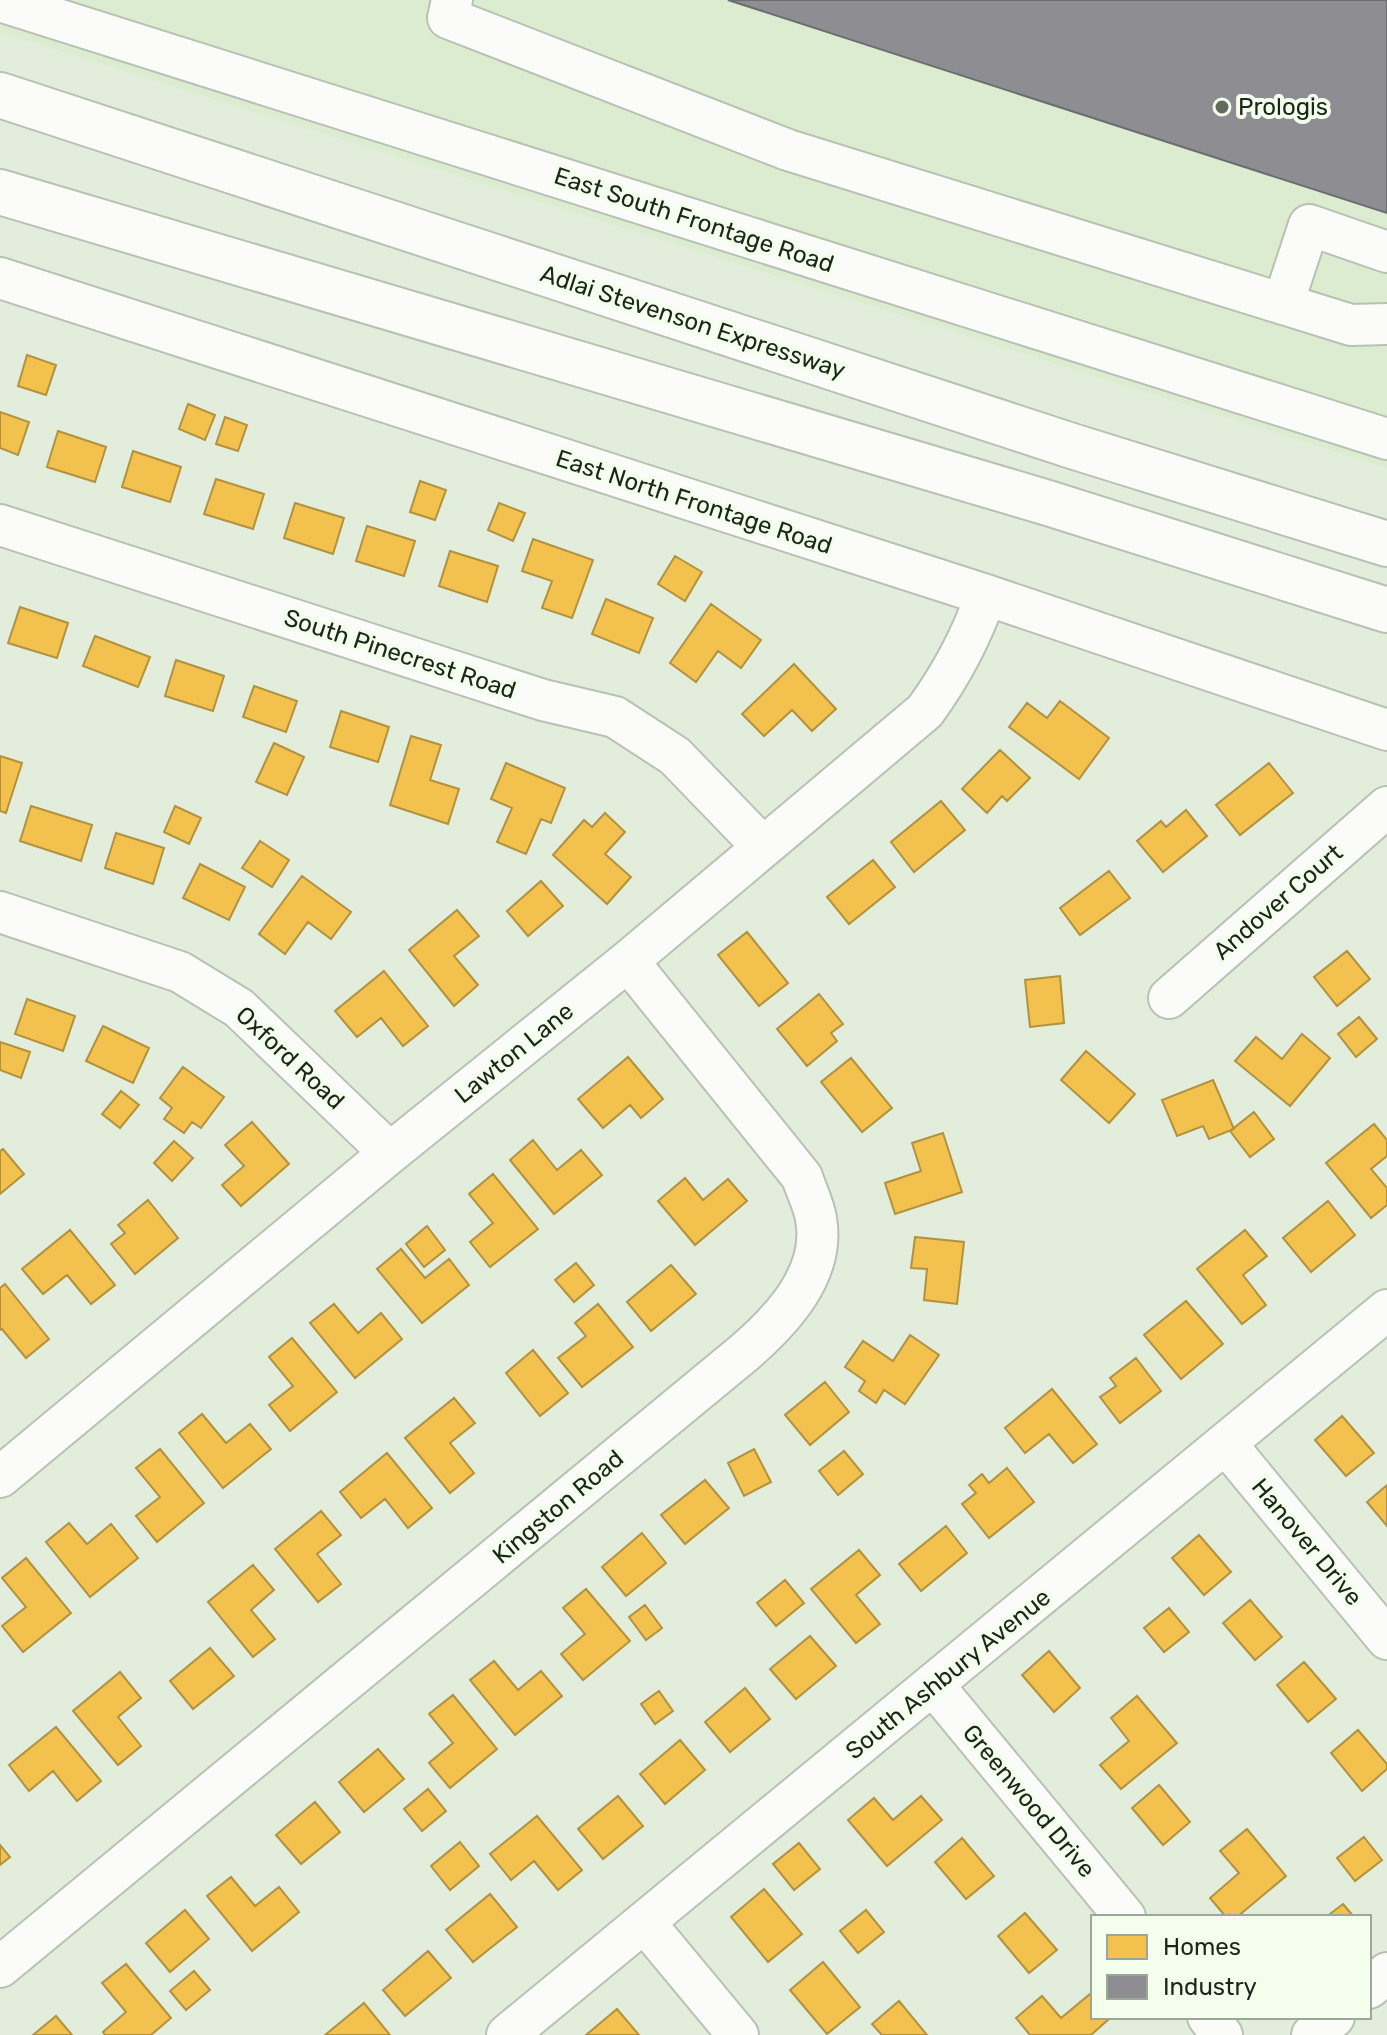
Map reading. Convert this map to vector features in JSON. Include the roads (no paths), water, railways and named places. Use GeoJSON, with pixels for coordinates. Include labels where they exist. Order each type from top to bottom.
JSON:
{"type":"FeatureCollection","features":[{"type":"Feature","properties":{"kind":"highway","name":"Adlai Stevenson Expressway"},"geometry":{"type":"LineString","coordinates":[[0,95],[1072,446],[1387,544]]}},
{"type":"Feature","properties":{"kind":"highway"},"geometry":{"type":"LineString","coordinates":[[0,192],[1048,503],[1387,610]]}},
{"type":"Feature","properties":{"kind":"street"},"geometry":{"type":"LineString","coordinates":[[452,0],[448,18],[788,150],[1351,325],[1387,324]]}},
{"type":"Feature","properties":{"kind":"street","name":"East South Frontage Road"},"geometry":{"type":"LineString","coordinates":[[0,1],[1387,439]]}},
{"type":"Feature","properties":{"kind":"street"},"geometry":{"type":"LineString","coordinates":[[1283,304],[1309,225],[1387,252]]}},
{"type":"Feature","properties":{"kind":"street","name":"East North Frontage Road"},"geometry":{"type":"LineString","coordinates":[[0,278],[986,595],[1387,730]]}},
{"type":"Feature","properties":{"kind":"street","name":"South Pinecrest Road"},"geometry":{"type":"LineString","coordinates":[[0,525],[543,700],[615,717],[675,756],[762,846]]}},
{"type":"Feature","properties":{"kind":"street","name":"Lawton Lane"},"geometry":{"type":"LineString","coordinates":[[0,1477],[390,1153],[628,961],[925,711],[950,676],[975,628],[986,595]]}},
{"type":"Feature","properties":{"kind":"street","name":"Andover Court"},"geometry":{"type":"LineString","coordinates":[[1169,998],[1387,807]]}},
{"type":"Feature","properties":{"kind":"street","name":"Oxford Road"},"geometry":{"type":"LineString","coordinates":[[0,912],[180,972],[239,1008],[390,1153]]}},
{"type":"Feature","properties":{"kind":"street","name":"Kingston Road"},"geometry":{"type":"LineString","coordinates":[[0,1967],[745,1352],[771,1330],[792,1305],[805,1282],[816,1250],[817,1220],[802,1177],[628,961]]}},
{"type":"Feature","properties":{"kind":"street","name":"South Ashbury Avenue"},"geometry":{"type":"LineString","coordinates":[[507,2035],[1387,1310]]}},
{"type":"Feature","properties":{"kind":"street","name":"Hanover Drive"},"geometry":{"type":"LineString","coordinates":[[1226,1444],[1387,1639]]}},
{"type":"Feature","properties":{"kind":"street","name":"Greenwood Drive"},"geometry":{"type":"LineString","coordinates":[[934,1686],[1123,1915]]}},
{"type":"Feature","properties":{"kind":"street"},"geometry":{"type":"LineString","coordinates":[[645,1923],[738,2035]]}},
{"type":"Feature","properties":{"kind":"street"},"geometry":{"type":"LineString","coordinates":[[1371,1986],[1387,1973]]}},
{"type":"Feature","properties":{"kind":"street"},"geometry":{"type":"LineString","coordinates":[[1210,2019],[1222,2035]]}},
{"type":"Feature","properties":{"kind":"street"},"geometry":{"type":"LineString","coordinates":[[1312,2035],[1332,2019]]}},
{"type":"Feature","properties":{"kind":"place","name":"Prologis"},"geometry":{"type":"Point","coordinates":[1222,107]}}]}
